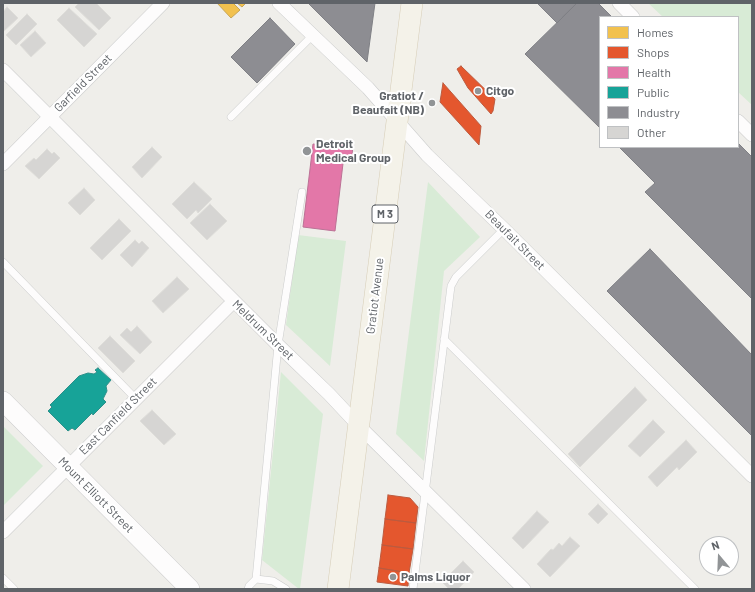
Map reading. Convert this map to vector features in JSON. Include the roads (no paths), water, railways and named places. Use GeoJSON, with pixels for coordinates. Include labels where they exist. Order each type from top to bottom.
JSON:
{"type":"FeatureCollection","features":[{"type":"Feature","properties":{"kind":"main road","name":"Gratiot Avenue"},"geometry":{"type":"LineString","coordinates":[[338,589],[412,3]]}},
{"type":"Feature","properties":{"kind":"main road","name":"Mount Elliott Street"},"geometry":{"type":"LineString","coordinates":[[3,401],[190,589]]}},
{"type":"Feature","properties":{"kind":"street","name":"Garfield Street"},"geometry":{"type":"LineString","coordinates":[[3,164],[163,3]]}},
{"type":"Feature","properties":{"kind":"street","name":"Beaufait Street"},"geometry":{"type":"LineString","coordinates":[[279,3],[368,88],[427,155],[504,229],[752,476]]}},
{"type":"Feature","properties":{"kind":"street"},"geometry":{"type":"LineString","coordinates":[[619,3],[632,16]]}},
{"type":"Feature","properties":{"kind":"street","name":"Meldrum Street"},"geometry":{"type":"LineString","coordinates":[[3,70],[524,589]]}},
{"type":"Feature","properties":{"kind":"street"},"geometry":{"type":"LineString","coordinates":[[739,122],[752,135]]}},
{"type":"Feature","properties":{"kind":"street","name":"East Canfield Street"},"geometry":{"type":"LineString","coordinates":[[3,532],[234,301]]}},
{"type":"Feature","properties":{"kind":"lane"},"geometry":{"type":"LineString","coordinates":[[231,117],[313,35]]}},
{"type":"Feature","properties":{"kind":"lane"},"geometry":{"type":"LineString","coordinates":[[248,589],[256,579],[278,345],[302,192]]}},
{"type":"Feature","properties":{"kind":"lane"},"geometry":{"type":"LineString","coordinates":[[413,589],[451,286],[456,277],[504,229]]}},
{"type":"Feature","properties":{"kind":"lane"},"geometry":{"type":"LineString","coordinates":[[3,262],[136,399]]}},
{"type":"Feature","properties":{"kind":"lane"},"geometry":{"type":"LineString","coordinates":[[444,339],[695,589]]}},
{"type":"Feature","properties":{"kind":"lane"},"geometry":{"type":"LineString","coordinates":[[3,578],[14,589]]}},
{"type":"Feature","properties":{"kind":"lane"},"geometry":{"type":"LineString","coordinates":[[256,579],[273,581],[286,589]]}},
{"type":"Feature","properties":{"kind":"place","name":"Citgo"},"geometry":{"type":"Point","coordinates":[478,91]}},
{"type":"Feature","properties":{"kind":"place","name":"Gratiot / Beaufait (NB)"},"geometry":{"type":"Point","coordinates":[432,103]}},
{"type":"Feature","properties":{"kind":"place","name":"Detroit Medical Group"},"geometry":{"type":"Point","coordinates":[307,151]}},
{"type":"Feature","properties":{"kind":"place","name":"Palms Liquor"},"geometry":{"type":"Point","coordinates":[393,577]}}]}
